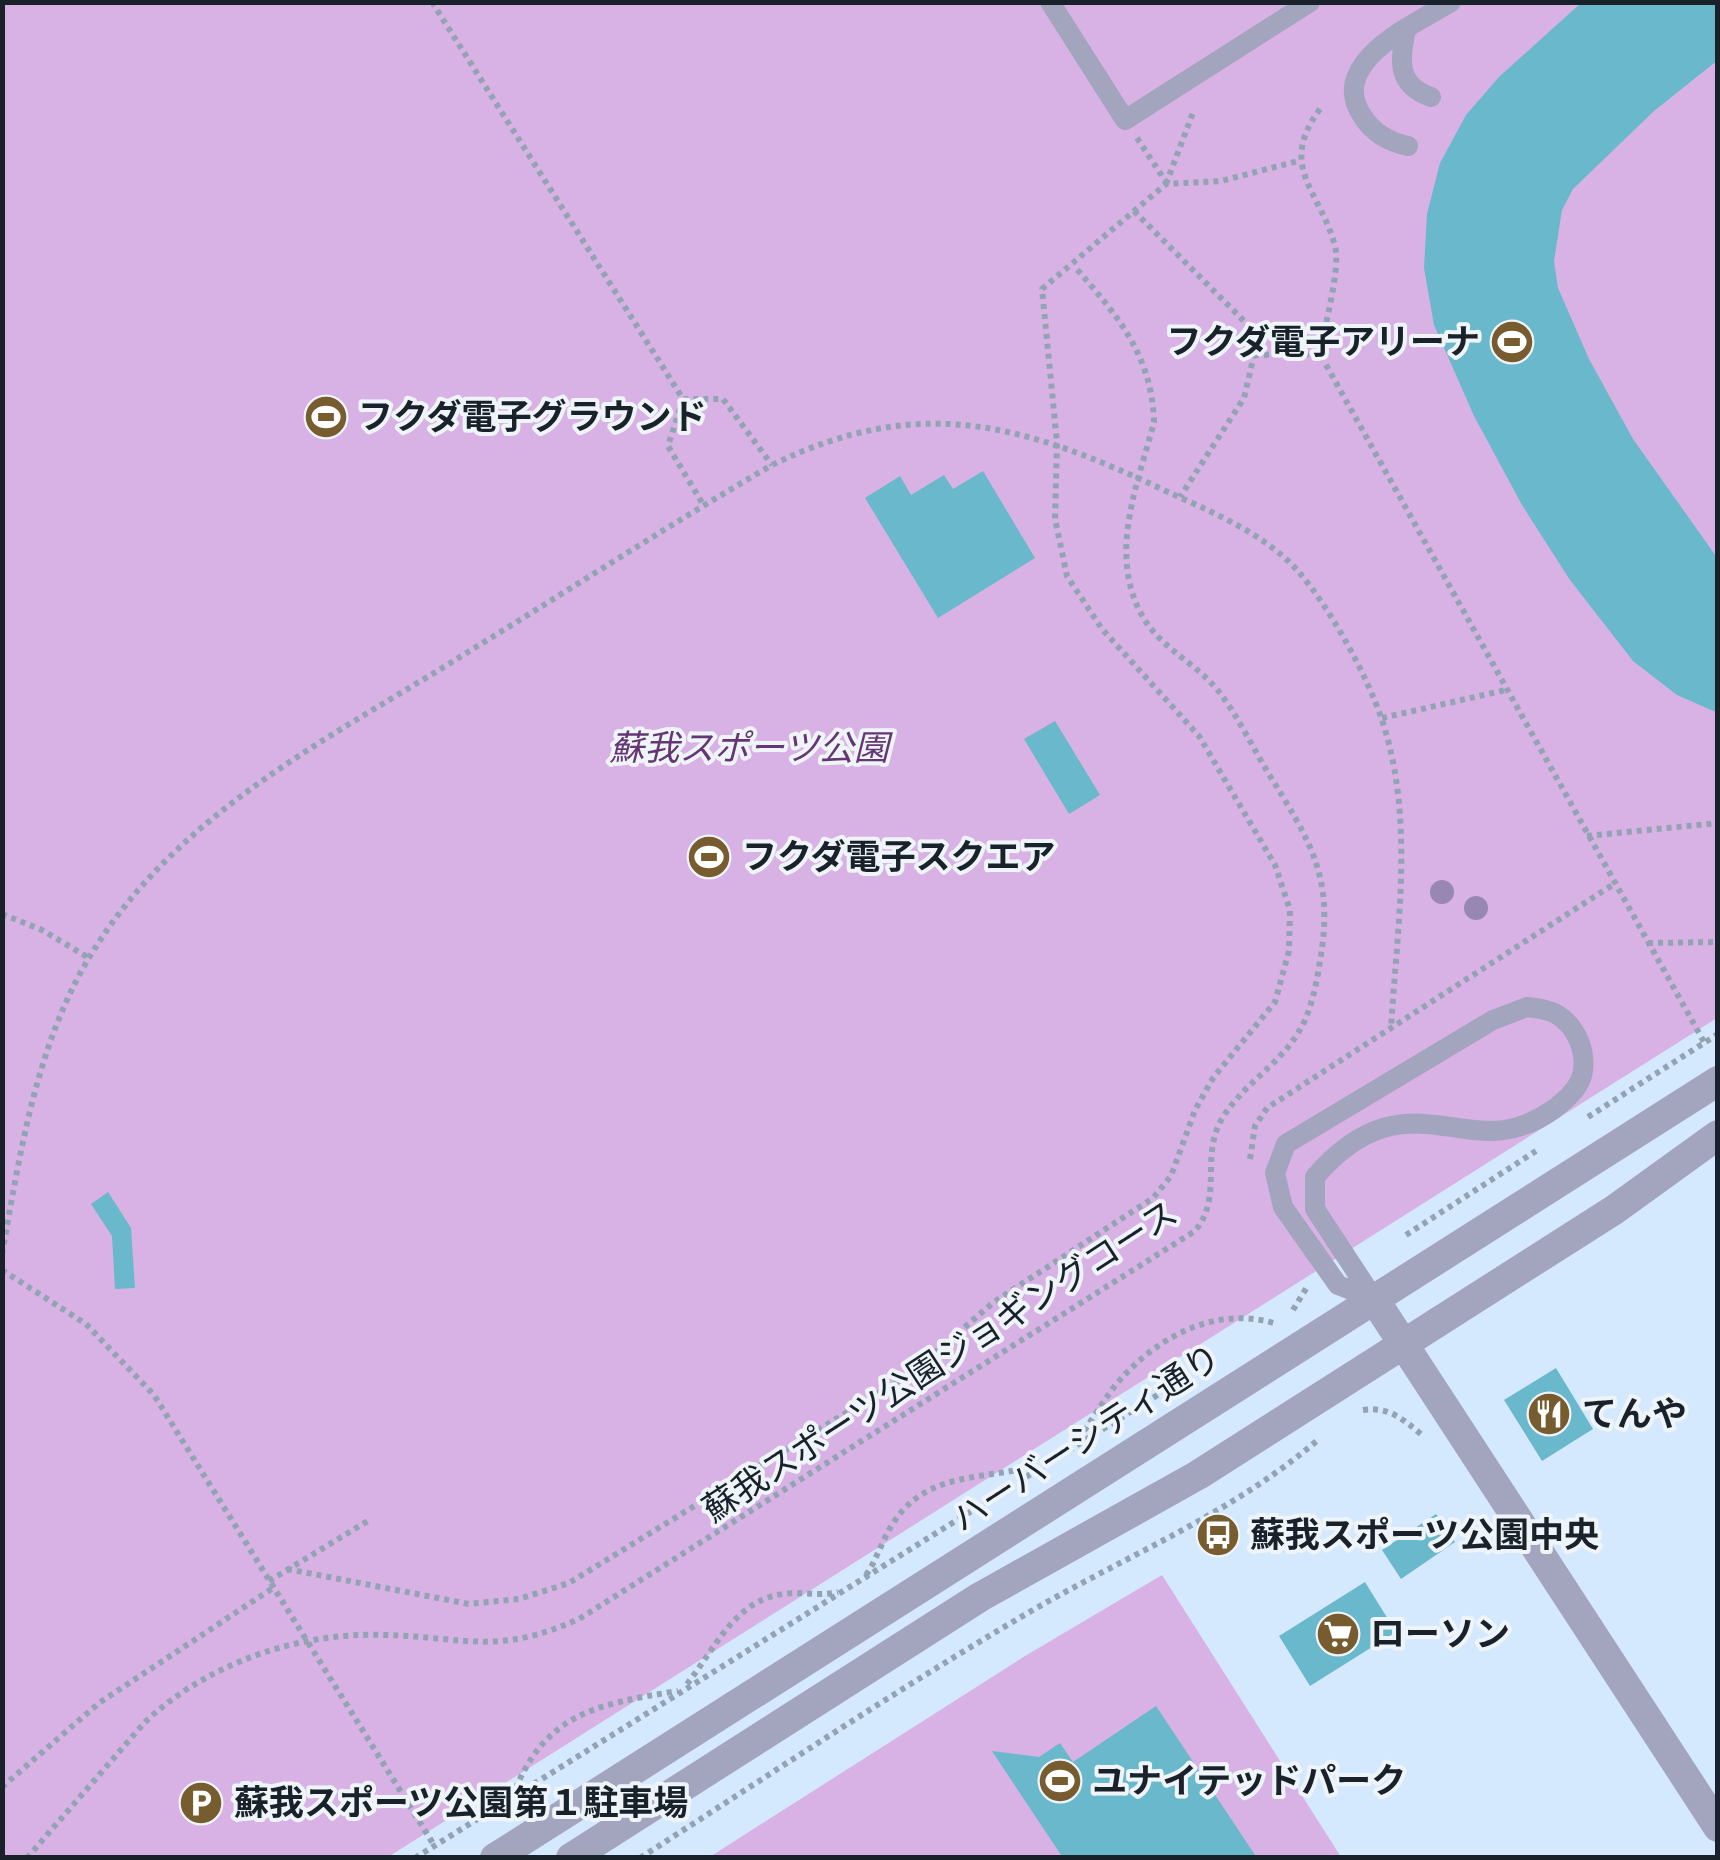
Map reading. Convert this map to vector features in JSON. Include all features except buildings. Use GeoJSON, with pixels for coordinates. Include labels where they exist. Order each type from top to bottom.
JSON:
{"type":"FeatureCollection","features":[{"type":"Feature","properties":{"kind":"street","name":"ハーバーシティ通り"},"geometry":{"type":"LineString","coordinates":[[495,1858],[1718,1080]]}},
{"type":"Feature","properties":{"kind":"street"},"geometry":{"type":"LineString","coordinates":[[570,1858],[980,1597],[1198,1475],[1614,1210],[1718,1135]]}},
{"type":"Feature","properties":{"kind":"street"},"geometry":{"type":"LineString","coordinates":[[1374,1299],[1718,1827]]}},
{"type":"Feature","properties":{"kind":"lane"},"geometry":{"type":"LineString","coordinates":[[1050,2],[1125,120],[1310,2]]}},
{"type":"Feature","properties":{"kind":"lane"},"geometry":{"type":"LineString","coordinates":[[1408,146],[1390,142],[1371,128],[1360,114],[1353,88],[1367,59],[1452,2]]}},
{"type":"Feature","properties":{"kind":"lane"},"geometry":{"type":"LineString","coordinates":[[1406,30],[1402,71],[1408,84],[1431,97]]}},
{"type":"Feature","properties":{"kind":"lane"},"geometry":{"type":"LineString","coordinates":[[1527,1007],[1553,1011],[1580,1041],[1584,1065],[1576,1089],[1546,1114],[1498,1133],[1405,1124],[1380,1129],[1336,1155],[1315,1177],[1315,1209],[1374,1299],[1338,1285],[1290,1220],[1278,1190],[1278,1157],[1299,1134],[1366,1100],[1493,1020],[1527,1007]]}},
{"type":"Feature","properties":{"kind":"path"},"geometry":{"type":"LineString","coordinates":[[432,2],[683,399]]}},
{"type":"Feature","properties":{"kind":"path"},"geometry":{"type":"LineString","coordinates":[[288,1570],[469,1604],[519,1599],[569,1584],[911,1373],[994,1302],[1143,1206],[1166,1184],[1200,1098],[1275,1002],[1289,950],[1290,910],[1275,865],[1199,736],[1102,629],[1074,591],[1054,518],[1057,443],[1042,289],[1074,266],[1166,184],[1209,67]]}},
{"type":"Feature","properties":{"kind":"path"},"geometry":{"type":"LineString","coordinates":[[1320,109],[1306,126],[1298,161],[1336,249],[1320,354],[1704,1042]]}},
{"type":"Feature","properties":{"kind":"path"},"geometry":{"type":"LineString","coordinates":[[1125,120],[1166,184]]}},
{"type":"Feature","properties":{"kind":"path"},"geometry":{"type":"LineString","coordinates":[[1166,184],[1221,181],[1298,161]]}},
{"type":"Feature","properties":{"kind":"path"},"geometry":{"type":"LineString","coordinates":[[1134,211],[1247,324],[1254,356],[1244,398],[1180,497]]}},
{"type":"Feature","properties":{"kind":"path","name":"蘇我スポーツ公園ジョギングコース"},"geometry":{"type":"LineString","coordinates":[[26,1858],[164,1704],[216,1672],[307,1642],[361,1634],[488,1644],[545,1633],[579,1619],[1195,1230],[1204,1220],[1214,1194],[1209,1162],[1214,1135],[1242,1092],[1286,1054],[1312,1002],[1326,928],[1325,885],[1310,841],[1220,693],[1166,648],[1141,613],[1129,580],[1125,539],[1154,422],[1143,362],[1124,323],[1074,266]]}},
{"type":"Feature","properties":{"kind":"path"},"geometry":{"type":"LineString","coordinates":[[1254,356],[1320,354]]}},
{"type":"Feature","properties":{"kind":"path"},"geometry":{"type":"LineString","coordinates":[[683,399],[723,399],[772,466]]}},
{"type":"Feature","properties":{"kind":"path"},"geometry":{"type":"LineString","coordinates":[[683,399],[668,446],[704,506]]}},
{"type":"Feature","properties":{"kind":"path"},"geometry":{"type":"LineString","coordinates":[[2,1254],[49,1044],[89,958],[144,882],[229,803],[772,466],[830,440],[920,423],[1012,430],[1057,443],[1180,497],[1264,542],[1296,570],[1339,632],[1382,718],[1400,792],[1391,1028]]}},
{"type":"Feature","properties":{"kind":"path"},"geometry":{"type":"LineString","coordinates":[[1382,718],[1506,690]]}},
{"type":"Feature","properties":{"kind":"path"},"geometry":{"type":"LineString","coordinates":[[1587,836],[1718,823]]}},
{"type":"Feature","properties":{"kind":"path"},"geometry":{"type":"LineString","coordinates":[[1250,1164],[1249,1146],[1266,1108],[1614,884]]}},
{"type":"Feature","properties":{"kind":"path"},"geometry":{"type":"LineString","coordinates":[[2,914],[42,930],[89,958]]}},
{"type":"Feature","properties":{"kind":"path"},"geometry":{"type":"LineString","coordinates":[[1646,943],[1718,942]]}},
{"type":"Feature","properties":{"kind":"path"},"geometry":{"type":"LineString","coordinates":[[1260,1334],[1277,1324],[1304,1297],[1308,1286],[1304,1268]]}},
{"type":"Feature","properties":{"kind":"path"},"geometry":{"type":"LineString","coordinates":[[2,1270],[86,1324],[136,1373],[174,1424],[434,1845]]}},
{"type":"Feature","properties":{"kind":"path"},"geometry":{"type":"LineString","coordinates":[[511,1799],[536,1748],[569,1720],[598,1706],[682,1690],[752,1604],[778,1594],[834,1593],[856,1584],[872,1565],[896,1518],[921,1495],[964,1476],[1021,1470],[1058,1454],[1080,1438],[1112,1390],[1157,1346],[1228,1318],[1258,1318],[1277,1324]]}},
{"type":"Feature","properties":{"kind":"path"},"geometry":{"type":"LineString","coordinates":[[415,1858],[1176,1384]]}},
{"type":"Feature","properties":{"kind":"path"},"geometry":{"type":"LineString","coordinates":[[1351,1418],[1379,1408],[1400,1416],[1433,1449]]}},
{"type":"Feature","properties":{"kind":"path"},"geometry":{"type":"LineString","coordinates":[[640,1858],[979,1641],[1118,1561],[1196,1525],[1272,1480],[1325,1434]]}},
{"type":"Feature","properties":{"kind":"path"},"geometry":{"type":"LineString","coordinates":[[2,1786],[98,1703],[288,1570],[371,1519]]}},
{"type":"Feature","properties":{"kind":"green space","name":"蘇我スポーツ公園"},"geometry":{"type":"Polygon","coordinates":[[[3,3],[1717,3],[1717,1018],[388,1857],[3,1858],[3,3]]]}},
{"type":"Feature","properties":{"kind":"green space","name":"ユナイテッドパーク"},"geometry":{"type":"Polygon","coordinates":[[[1162,1575],[1341,1857],[708,1858],[1025,1656],[1162,1575]]]}},
{"type":"Feature","properties":{"kind":"place","name":"フクダ電子アリーナ"},"geometry":{"type":"Point","coordinates":[1512,342]}},
{"type":"Feature","properties":{"kind":"place","name":"フクダ電子グラウンド"},"geometry":{"type":"Point","coordinates":[326,417]}},
{"type":"Feature","properties":{"kind":"place","name":"フクダ電子スクエア"},"geometry":{"type":"Point","coordinates":[709,857]}},
{"type":"Feature","properties":{"kind":"place","name":"てんや"},"geometry":{"type":"Point","coordinates":[1549,1414]}},
{"type":"Feature","properties":{"kind":"place","name":"蘇我スポーツ公園中央"},"geometry":{"type":"Point","coordinates":[1218,1535]}},
{"type":"Feature","properties":{"kind":"place","name":"ローソン"},"geometry":{"type":"Point","coordinates":[1338,1634]}},
{"type":"Feature","properties":{"kind":"place","name":"ユナイテッドパーク"},"geometry":{"type":"Point","coordinates":[1060,1781]}},
{"type":"Feature","properties":{"kind":"place","name":"蘇我スポーツ公園第１駐車場"},"geometry":{"type":"Point","coordinates":[201,1803]}}]}
